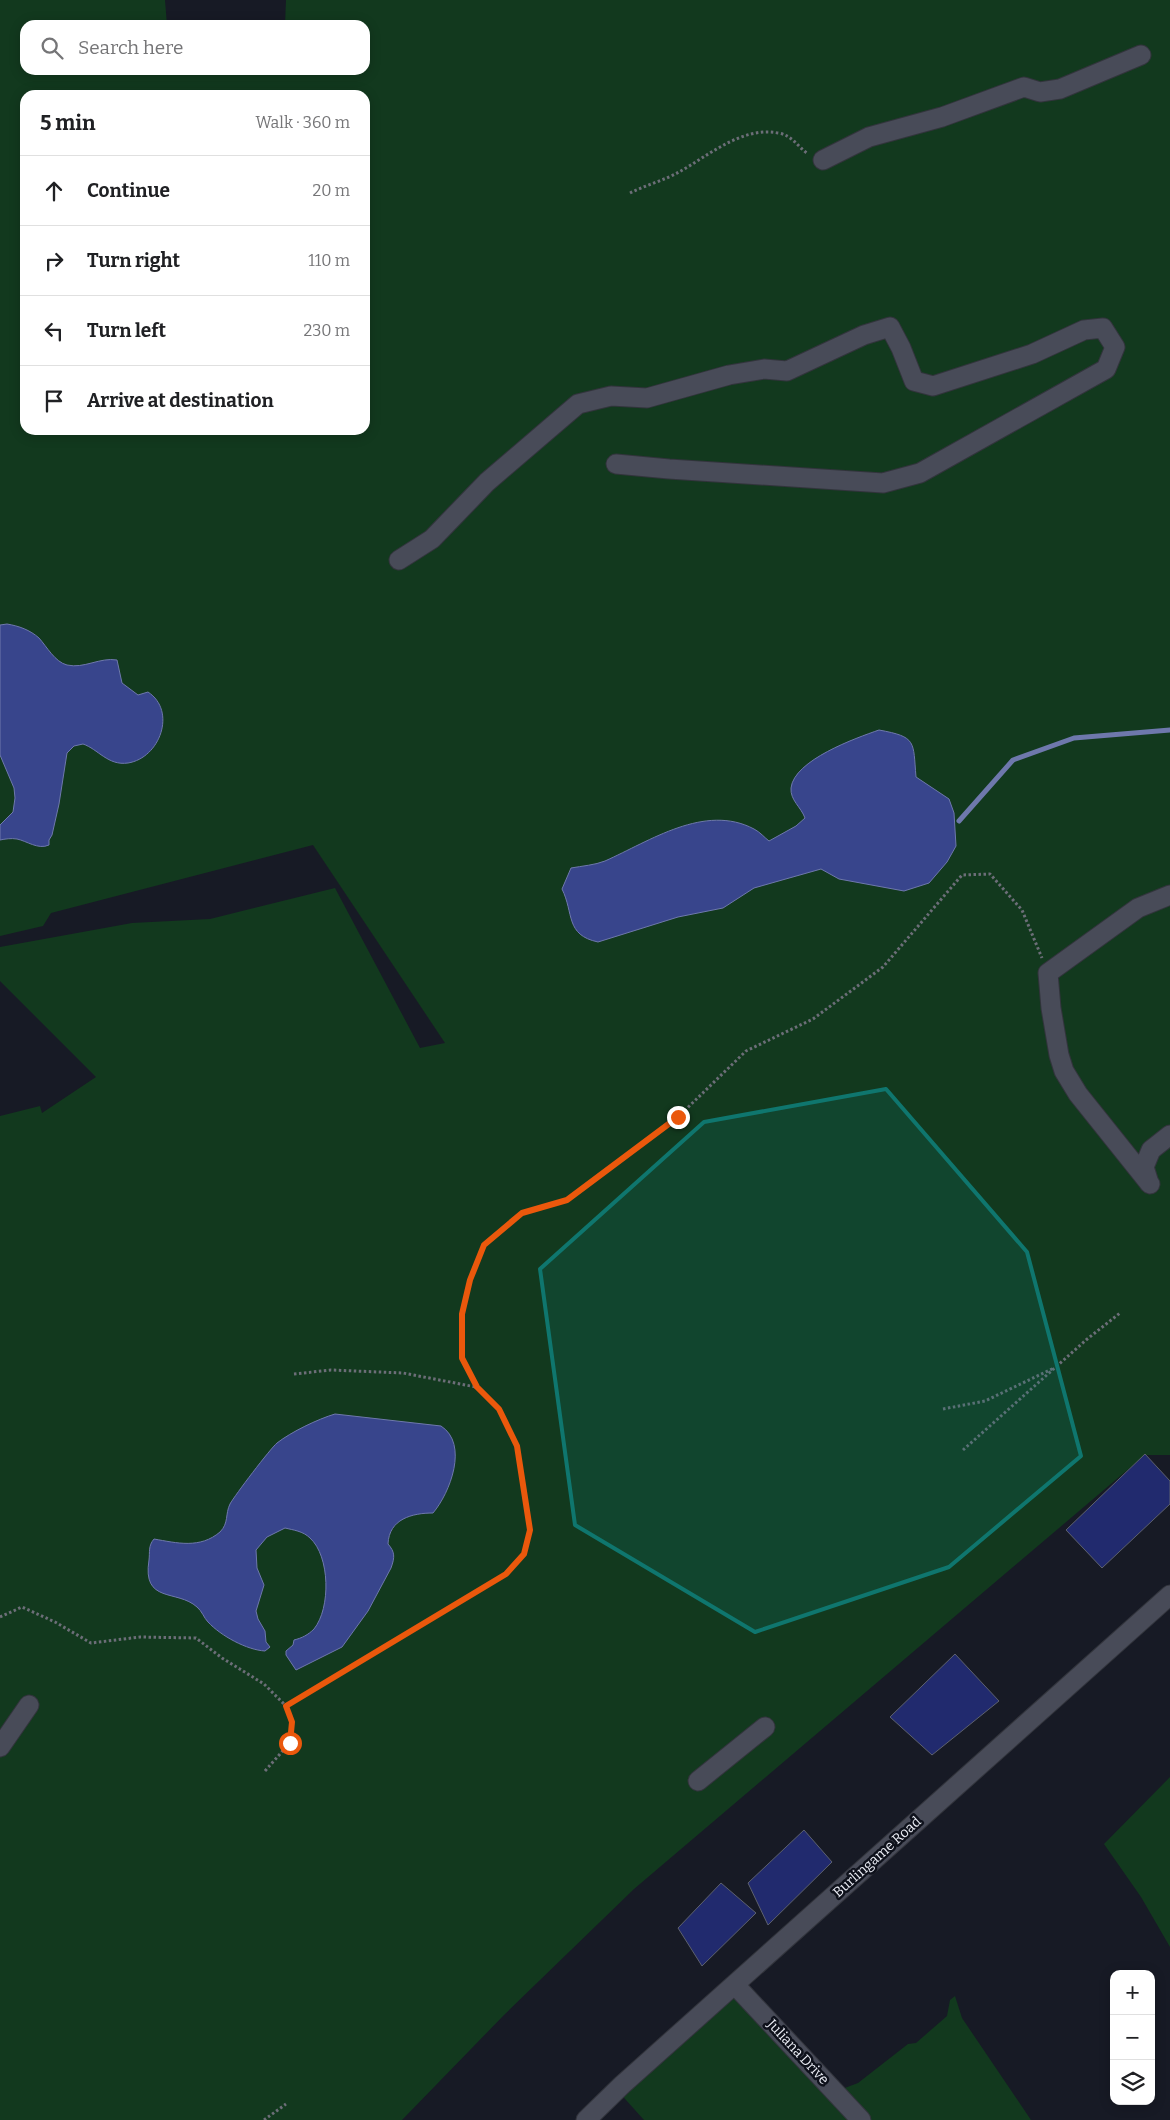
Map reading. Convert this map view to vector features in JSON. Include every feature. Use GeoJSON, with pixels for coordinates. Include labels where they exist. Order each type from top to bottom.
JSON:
{"type":"FeatureCollection","features":[{"type":"Feature","properties":{"kind":"street"},"geometry":{"type":"LineString","coordinates":[[823,160],[869,137],[942,116],[1024,87],[1040,92],[1060,88],[1141,55]]}},
{"type":"Feature","properties":{"kind":"street"},"geometry":{"type":"LineString","coordinates":[[399,560],[432,539],[487,482],[578,404],[611,396],[647,398],[729,375],[764,369],[788,371],[864,335],[890,326],[914,381],[933,386],[1032,354],[1084,330],[1103,328],[1115,347],[1106,369],[920,473],[883,483],[679,470],[616,464]]}},
{"type":"Feature","properties":{"kind":"street"},"geometry":{"type":"LineString","coordinates":[[1170,895],[1138,908],[1048,973],[1054,1027],[1064,1071],[1078,1094],[1150,1184],[1144,1167],[1151,1150],[1170,1135]]}},
{"type":"Feature","properties":{"kind":"street","name":"Burlingame Road"},"geometry":{"type":"LineString","coordinates":[[586,2120],[622,2085],[1170,1595]]}},
{"type":"Feature","properties":{"kind":"street"},"geometry":{"type":"LineString","coordinates":[[0,1747],[29,1705]]}},
{"type":"Feature","properties":{"kind":"street"},"geometry":{"type":"LineString","coordinates":[[698,1781],[765,1727]]}},
{"type":"Feature","properties":{"kind":"street","name":"Juliana Drive"},"geometry":{"type":"LineString","coordinates":[[735,1984],[861,2120]]}},
{"type":"Feature","properties":{"kind":"path"},"geometry":{"type":"LineString","coordinates":[[630,193],[678,173],[735,140],[764,132],[790,136],[807,154],[823,160]]}},
{"type":"Feature","properties":{"kind":"path"},"geometry":{"type":"LineString","coordinates":[[286,1706],[506,1574],[524,1554],[530,1530],[517,1446],[499,1409],[477,1387],[462,1358],[462,1314],[470,1280],[484,1245],[522,1213],[567,1200],[678,1117],[746,1051],[813,1019],[883,967],[962,875],[990,874],[1016,903],[1022,910],[1048,973]]}},
{"type":"Feature","properties":{"kind":"path"},"geometry":{"type":"LineString","coordinates":[[963,1450],[1016,1401],[1120,1312]]}},
{"type":"Feature","properties":{"kind":"path"},"geometry":{"type":"LineString","coordinates":[[943,1408],[986,1401],[1058,1367]]}},
{"type":"Feature","properties":{"kind":"path"},"geometry":{"type":"LineString","coordinates":[[294,1374],[331,1370],[403,1373],[477,1387]]}},
{"type":"Feature","properties":{"kind":"path"},"geometry":{"type":"LineString","coordinates":[[0,1617],[22,1607],[55,1622],[91,1643],[140,1637],[196,1638],[222,1658],[264,1684],[286,1706],[292,1722],[290,1743],[265,1772]]}},
{"type":"Feature","properties":{"kind":"path"},"geometry":{"type":"LineString","coordinates":[[264,2120],[286,2104]]}},
{"type":"Feature","properties":{"kind":"highlighted area"},"geometry":{"type":"Polygon","coordinates":[[[886,1089],[1027,1252],[1081,1456],[949,1567],[755,1632],[575,1525],[540,1269],[704,1122],[886,1089]]]}},
{"type":"Feature","properties":{"kind":"green space"},"geometry":{"type":"Polygon","coordinates":[[[0,0],[165,0],[167,20],[20,20],[20,75],[370,75],[370,20],[285,20],[286,0],[1170,0],[1170,1455],[1145,1455],[634,1889],[504,2015],[402,2120],[0,2120],[0,1116],[40,1106],[42,1113],[96,1077],[0,981],[0,947],[132,923],[210,919],[335,888],[420,1048],[445,1043],[313,845],[51,913],[43,926],[0,936],[0,0]]]}},
{"type":"Feature","properties":{"kind":"green space"},"geometry":{"type":"Polygon","coordinates":[[[1170,1777],[1170,1947],[1141,1897],[1104,1844],[1170,1777]]]}},
{"type":"Feature","properties":{"kind":"green space"},"geometry":{"type":"Polygon","coordinates":[[[732,1984],[834,2092],[858,2083],[908,2044],[916,2043],[947,2016],[950,2000],[955,1996],[962,2018],[1031,2120],[644,2120],[617,2090],[732,1984]]]}},
{"type":"Feature","properties":{"kind":"water"},"geometry":{"type":"Polygon","coordinates":[[[7,624],[36,635],[55,658],[67,665],[73,666],[104,660],[117,660],[122,683],[138,695],[148,692],[157,700],[162,710],[161,733],[149,752],[139,759],[128,763],[115,762],[83,744],[74,746],[67,753],[52,835],[49,845],[45,846],[37,846],[17,839],[0,840],[0,825],[13,812],[15,798],[14,788],[0,755],[0,625],[7,624]]]}},
{"type":"Feature","properties":{"kind":"water"},"geometry":{"type":"Polygon","coordinates":[[[879,730],[907,738],[913,748],[916,777],[949,799],[954,813],[956,846],[947,862],[929,883],[904,891],[839,879],[821,869],[754,888],[723,908],[678,917],[598,942],[587,939],[575,928],[562,889],[571,868],[605,861],[659,835],[697,822],[716,820],[735,822],[754,829],[769,841],[796,826],[805,818],[791,792],[795,778],[803,768],[814,759],[842,744],[879,730]]]}},
{"type":"Feature","properties":{"kind":"water"},"geometry":{"type":"Polygon","coordinates":[[[335,1414],[441,1426],[449,1434],[454,1444],[454,1469],[445,1494],[433,1513],[410,1516],[397,1523],[392,1529],[388,1544],[394,1555],[391,1568],[368,1611],[342,1647],[296,1670],[286,1655],[286,1651],[293,1645],[294,1640],[305,1636],[314,1629],[320,1620],[325,1596],[325,1569],[317,1546],[310,1538],[298,1531],[285,1528],[267,1537],[256,1550],[257,1568],[264,1585],[256,1611],[265,1631],[266,1642],[270,1647],[265,1651],[250,1648],[235,1641],[213,1627],[199,1609],[189,1602],[156,1589],[151,1583],[148,1574],[150,1549],[154,1539],[180,1543],[196,1543],[204,1541],[220,1532],[225,1525],[233,1499],[277,1443],[305,1426],[335,1414]]]}},
{"type":"Feature","properties":{"kind":"building"},"geometry":{"type":"Polygon","coordinates":[[[1145,1454],[1170,1481],[1170,1504],[1102,1568],[1066,1530],[1145,1454]]]}},
{"type":"Feature","properties":{"kind":"building"},"geometry":{"type":"Polygon","coordinates":[[[955,1654],[999,1701],[932,1755],[890,1717],[955,1654]]]}},
{"type":"Feature","properties":{"kind":"building"},"geometry":{"type":"Polygon","coordinates":[[[804,1830],[832,1862],[768,1925],[748,1883],[804,1830]]]}},
{"type":"Feature","properties":{"kind":"building"},"geometry":{"type":"Polygon","coordinates":[[[721,1883],[756,1913],[702,1966],[678,1928],[721,1883]]]}},
{"type":"Feature","properties":{"kind":"waterway"},"geometry":{"type":"LineString","coordinates":[[959,821],[1013,760],[1074,738],[1170,730]]}},
{"type":"Feature","properties":{"kind":"route"},"geometry":{"type":"LineString","coordinates":[[290,1743],[292,1722],[286,1706],[506,1574],[524,1554],[530,1530],[517,1446],[499,1409],[477,1387],[462,1358],[462,1314],[470,1280],[484,1245],[501,1229],[522,1213],[567,1200],[678,1117]]}}]}
